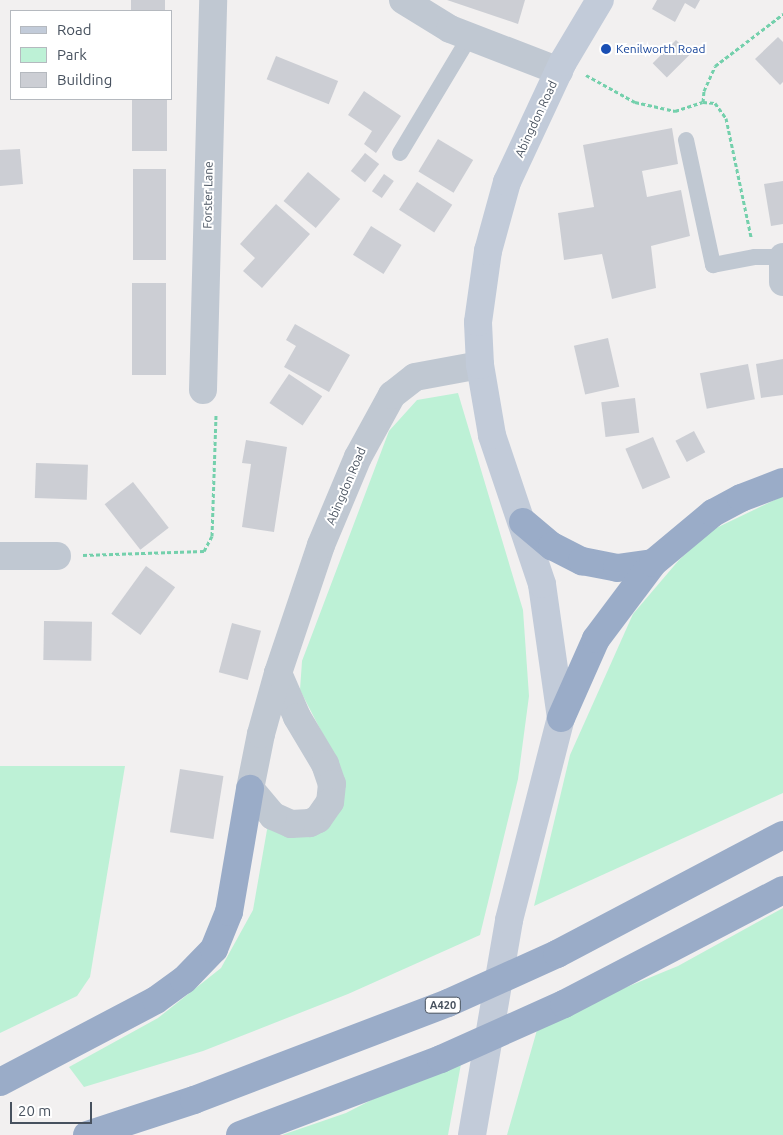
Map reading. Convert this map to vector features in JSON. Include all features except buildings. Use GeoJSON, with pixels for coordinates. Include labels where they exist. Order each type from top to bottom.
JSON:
{"type":"FeatureCollection","features":[{"type":"Feature","properties":{"kind":"highway"},"geometry":{"type":"LineString","coordinates":[[561,718],[596,639],[653,563],[713,513],[741,498],[783,482]]}},
{"type":"Feature","properties":{"kind":"highway"},"geometry":{"type":"LineString","coordinates":[[523,522],[552,546],[582,561],[617,568],[653,563]]}},
{"type":"Feature","properties":{"kind":"highway"},"geometry":{"type":"LineString","coordinates":[[0,1082],[156,1000],[184,980],[214,949],[229,912],[250,788]]}},
{"type":"Feature","properties":{"kind":"highway","name":"A420"},"geometry":{"type":"LineString","coordinates":[[87,1135],[194,1100],[448,1003],[557,954],[783,835]]}},
{"type":"Feature","properties":{"kind":"highway"},"geometry":{"type":"LineString","coordinates":[[240,1135],[441,1059],[546,1012],[783,890]]}},
{"type":"Feature","properties":{"kind":"main road","name":"Abingdon Road"},"geometry":{"type":"LineString","coordinates":[[561,718],[542,584],[523,522],[492,436],[480,365],[478,322],[488,251],[507,182],[561,67],[600,0]]}},
{"type":"Feature","properties":{"kind":"main road"},"geometry":{"type":"LineString","coordinates":[[472,1135],[509,920],[534,815],[561,718]]}},
{"type":"Feature","properties":{"kind":"street","name":"Forster Lane"},"geometry":{"type":"LineString","coordinates":[[203,390],[213,0]]}},
{"type":"Feature","properties":{"kind":"street"},"geometry":{"type":"LineString","coordinates":[[404,0],[450,29],[561,67]]}},
{"type":"Feature","properties":{"kind":"street","name":"Abingdon Road"},"geometry":{"type":"LineString","coordinates":[[250,788],[261,734],[278,673],[321,544],[380,413],[392,395],[415,377],[480,365]]}},
{"type":"Feature","properties":{"kind":"street"},"geometry":{"type":"LineString","coordinates":[[0,556],[57,556]]}},
{"type":"Feature","properties":{"kind":"street"},"geometry":{"type":"LineString","coordinates":[[250,788],[273,816],[300,825],[318,819],[332,794],[329,774],[297,717],[278,673]]}},
{"type":"Feature","properties":{"kind":"lane"},"geometry":{"type":"LineString","coordinates":[[400,153],[470,36]]}},
{"type":"Feature","properties":{"kind":"lane"},"geometry":{"type":"LineString","coordinates":[[686,140],[713,265],[775,263]]}},
{"type":"Feature","properties":{"kind":"path"},"geometry":{"type":"LineString","coordinates":[[703,102],[704,91],[715,66],[783,14]]}},
{"type":"Feature","properties":{"kind":"path"},"geometry":{"type":"LineString","coordinates":[[561,67],[635,102],[675,112],[703,102],[715,103],[726,118],[775,263]]}},
{"type":"Feature","properties":{"kind":"path"},"geometry":{"type":"LineString","coordinates":[[57,556],[204,551],[212,536],[216,410],[203,390]]}},
{"type":"Feature","properties":{"kind":"green space"},"geometry":{"type":"Polygon","coordinates":[[[458,393],[523,610],[529,696],[518,779],[480,935],[348,994],[203,1051],[84,1087],[69,1067],[158,1018],[221,968],[253,910],[268,824],[316,825],[332,752],[300,690],[302,661],[389,431],[417,400],[458,393]]]}},
{"type":"Feature","properties":{"kind":"green space"},"geometry":{"type":"Polygon","coordinates":[[[783,496],[783,793],[534,906],[570,755],[633,614],[679,560],[712,530],[783,496]]]}},
{"type":"Feature","properties":{"kind":"green space"},"geometry":{"type":"Polygon","coordinates":[[[0,766],[125,766],[90,977],[77,996],[0,1033],[0,766]]]}},
{"type":"Feature","properties":{"kind":"green space"},"geometry":{"type":"Polygon","coordinates":[[[783,908],[783,1135],[507,1135],[539,1023],[678,966],[783,908]]]}},
{"type":"Feature","properties":{"kind":"green space"},"geometry":{"type":"Polygon","coordinates":[[[463,1053],[448,1135],[282,1135],[346,1113],[463,1053]]]}},
{"type":"Feature","properties":{"kind":"place","name":"Kenilworth Road"},"geometry":{"type":"Point","coordinates":[606,49]}}]}
